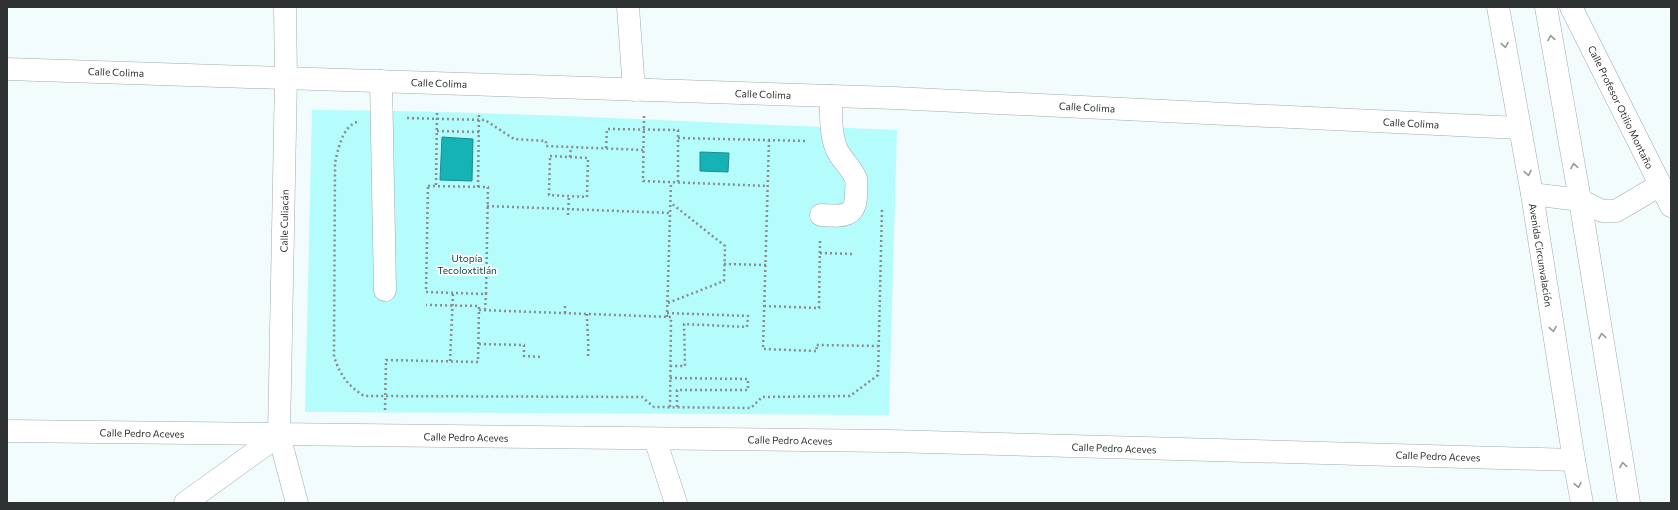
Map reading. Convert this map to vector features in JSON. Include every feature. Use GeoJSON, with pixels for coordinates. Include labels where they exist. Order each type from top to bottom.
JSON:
{"type":"FeatureCollection","features":[{"type":"Feature","properties":{"kind":"street","name":"Calle Culiacán"},"geometry":{"type":"LineString","coordinates":[[285,7],[286,78],[279,435],[297,503]]}},
{"type":"Feature","properties":{"kind":"street"},"geometry":{"type":"LineString","coordinates":[[628,7],[639,90]]}},
{"type":"Feature","properties":{"kind":"street","name":"Avenida Circunvalación"},"geometry":{"type":"LineString","coordinates":[[1498,7],[1532,194],[1582,503]]}},
{"type":"Feature","properties":{"kind":"street"},"geometry":{"type":"LineString","coordinates":[[1546,7],[1580,200],[1629,503]]}},
{"type":"Feature","properties":{"kind":"street","name":"Calle Profesor Otilio Montaño"},"geometry":{"type":"LineString","coordinates":[[1571,7],[1671,206]]}},
{"type":"Feature","properties":{"kind":"street","name":"Calle Colima"},"geometry":{"type":"LineString","coordinates":[[7,69],[831,96],[1519,128]]}},
{"type":"Feature","properties":{"kind":"street"},"geometry":{"type":"LineString","coordinates":[[381,81],[385,290]]}},
{"type":"Feature","properties":{"kind":"street"},"geometry":{"type":"LineString","coordinates":[[821,215],[843,216],[851,211],[856,205],[856,180],[836,148],[831,128],[831,96]]}},
{"type":"Feature","properties":{"kind":"street"},"geometry":{"type":"LineString","coordinates":[[1532,194],[1580,200],[1602,211],[1616,211],[1660,185]]}},
{"type":"Feature","properties":{"kind":"street","name":"Calle Pedro Aceves"},"geometry":{"type":"LineString","coordinates":[[7,430],[279,435],[889,441],[1574,460]]}},
{"type":"Feature","properties":{"kind":"street"},"geometry":{"type":"LineString","coordinates":[[185,503],[279,435]]}},
{"type":"Feature","properties":{"kind":"street"},"geometry":{"type":"LineString","coordinates":[[655,439],[676,503]]}},
{"type":"Feature","properties":{"kind":"path"},"geometry":{"type":"LineString","coordinates":[[639,90],[644,130],[643,181],[768,186]]}},
{"type":"Feature","properties":{"kind":"path"},"geometry":{"type":"LineString","coordinates":[[436,186],[437,112]]}},
{"type":"Feature","properties":{"kind":"path"},"geometry":{"type":"LineString","coordinates":[[478,187],[479,114]]}},
{"type":"Feature","properties":{"kind":"path"},"geometry":{"type":"LineString","coordinates":[[644,150],[546,146],[546,141],[514,139],[485,120],[369,117],[353,123],[346,131],[339,145],[335,163],[334,357],[340,372],[351,387],[364,396],[642,397],[654,407],[751,408],[762,397],[850,396],[878,375],[882,207]]}},
{"type":"Feature","properties":{"kind":"path"},"geometry":{"type":"LineString","coordinates":[[606,148],[607,129],[678,130],[678,182]]}},
{"type":"Feature","properties":{"kind":"path"},"geometry":{"type":"LineString","coordinates":[[437,131],[479,132]]}},
{"type":"Feature","properties":{"kind":"path"},"geometry":{"type":"LineString","coordinates":[[678,138],[825,141],[836,148]]}},
{"type":"Feature","properties":{"kind":"path"},"geometry":{"type":"LineString","coordinates":[[769,140],[763,349],[817,351],[816,345],[879,346]]}},
{"type":"Feature","properties":{"kind":"path"},"geometry":{"type":"LineString","coordinates":[[570,157],[571,147]]}},
{"type":"Feature","properties":{"kind":"path"},"geometry":{"type":"LineString","coordinates":[[550,156],[570,157],[588,158],[587,197],[549,196],[550,156]]}},
{"type":"Feature","properties":{"kind":"path"},"geometry":{"type":"LineString","coordinates":[[667,317],[671,182]]}},
{"type":"Feature","properties":{"kind":"path"},"geometry":{"type":"LineString","coordinates":[[485,310],[486,294],[488,187],[428,186],[426,292],[486,294]]}},
{"type":"Feature","properties":{"kind":"path"},"geometry":{"type":"LineString","coordinates":[[568,215],[569,196]]}},
{"type":"Feature","properties":{"kind":"path"},"geometry":{"type":"LineString","coordinates":[[668,304],[724,280],[725,246],[670,203]]}},
{"type":"Feature","properties":{"kind":"path"},"geometry":{"type":"LineString","coordinates":[[487,206],[670,213]]}},
{"type":"Feature","properties":{"kind":"path"},"geometry":{"type":"LineString","coordinates":[[764,306],[819,308],[821,215]]}},
{"type":"Feature","properties":{"kind":"path"},"geometry":{"type":"LineString","coordinates":[[820,253],[853,254]]}},
{"type":"Feature","properties":{"kind":"path"},"geometry":{"type":"LineString","coordinates":[[724,264],[766,265]]}},
{"type":"Feature","properties":{"kind":"path"},"geometry":{"type":"LineString","coordinates":[[450,361],[453,293]]}},
{"type":"Feature","properties":{"kind":"path"},"geometry":{"type":"LineString","coordinates":[[565,303],[565,313]]}},
{"type":"Feature","properties":{"kind":"path"},"geometry":{"type":"LineString","coordinates":[[385,413],[386,360],[478,362],[479,306],[426,305]]}},
{"type":"Feature","properties":{"kind":"path"},"geometry":{"type":"LineString","coordinates":[[479,310],[671,317],[670,396]]}},
{"type":"Feature","properties":{"kind":"path"},"geometry":{"type":"LineString","coordinates":[[667,313],[748,316],[747,327],[684,324],[685,366],[670,366]]}},
{"type":"Feature","properties":{"kind":"path"},"geometry":{"type":"LineString","coordinates":[[587,314],[589,339],[588,357]]}},
{"type":"Feature","properties":{"kind":"path"},"geometry":{"type":"LineString","coordinates":[[479,344],[524,345],[524,356],[540,357]]}},
{"type":"Feature","properties":{"kind":"path"},"geometry":{"type":"LineString","coordinates":[[670,378],[748,379],[748,390],[677,390],[677,407]]}},
{"type":"Feature","properties":{"kind":"green space","name":"Utopía Tecoloxtitlán"},"geometry":{"type":"Polygon","coordinates":[[[312,110],[531,115],[897,130],[889,415],[305,412],[312,110]]]}},
{"type":"Feature","properties":{"kind":"shaded area"},"geometry":{"type":"Polygon","coordinates":[[[442,137],[473,139],[472,181],[440,180],[442,137]]]}},
{"type":"Feature","properties":{"kind":"shaded area"},"geometry":{"type":"Polygon","coordinates":[[[700,152],[729,153],[728,172],[700,171],[700,152]]]}}]}
